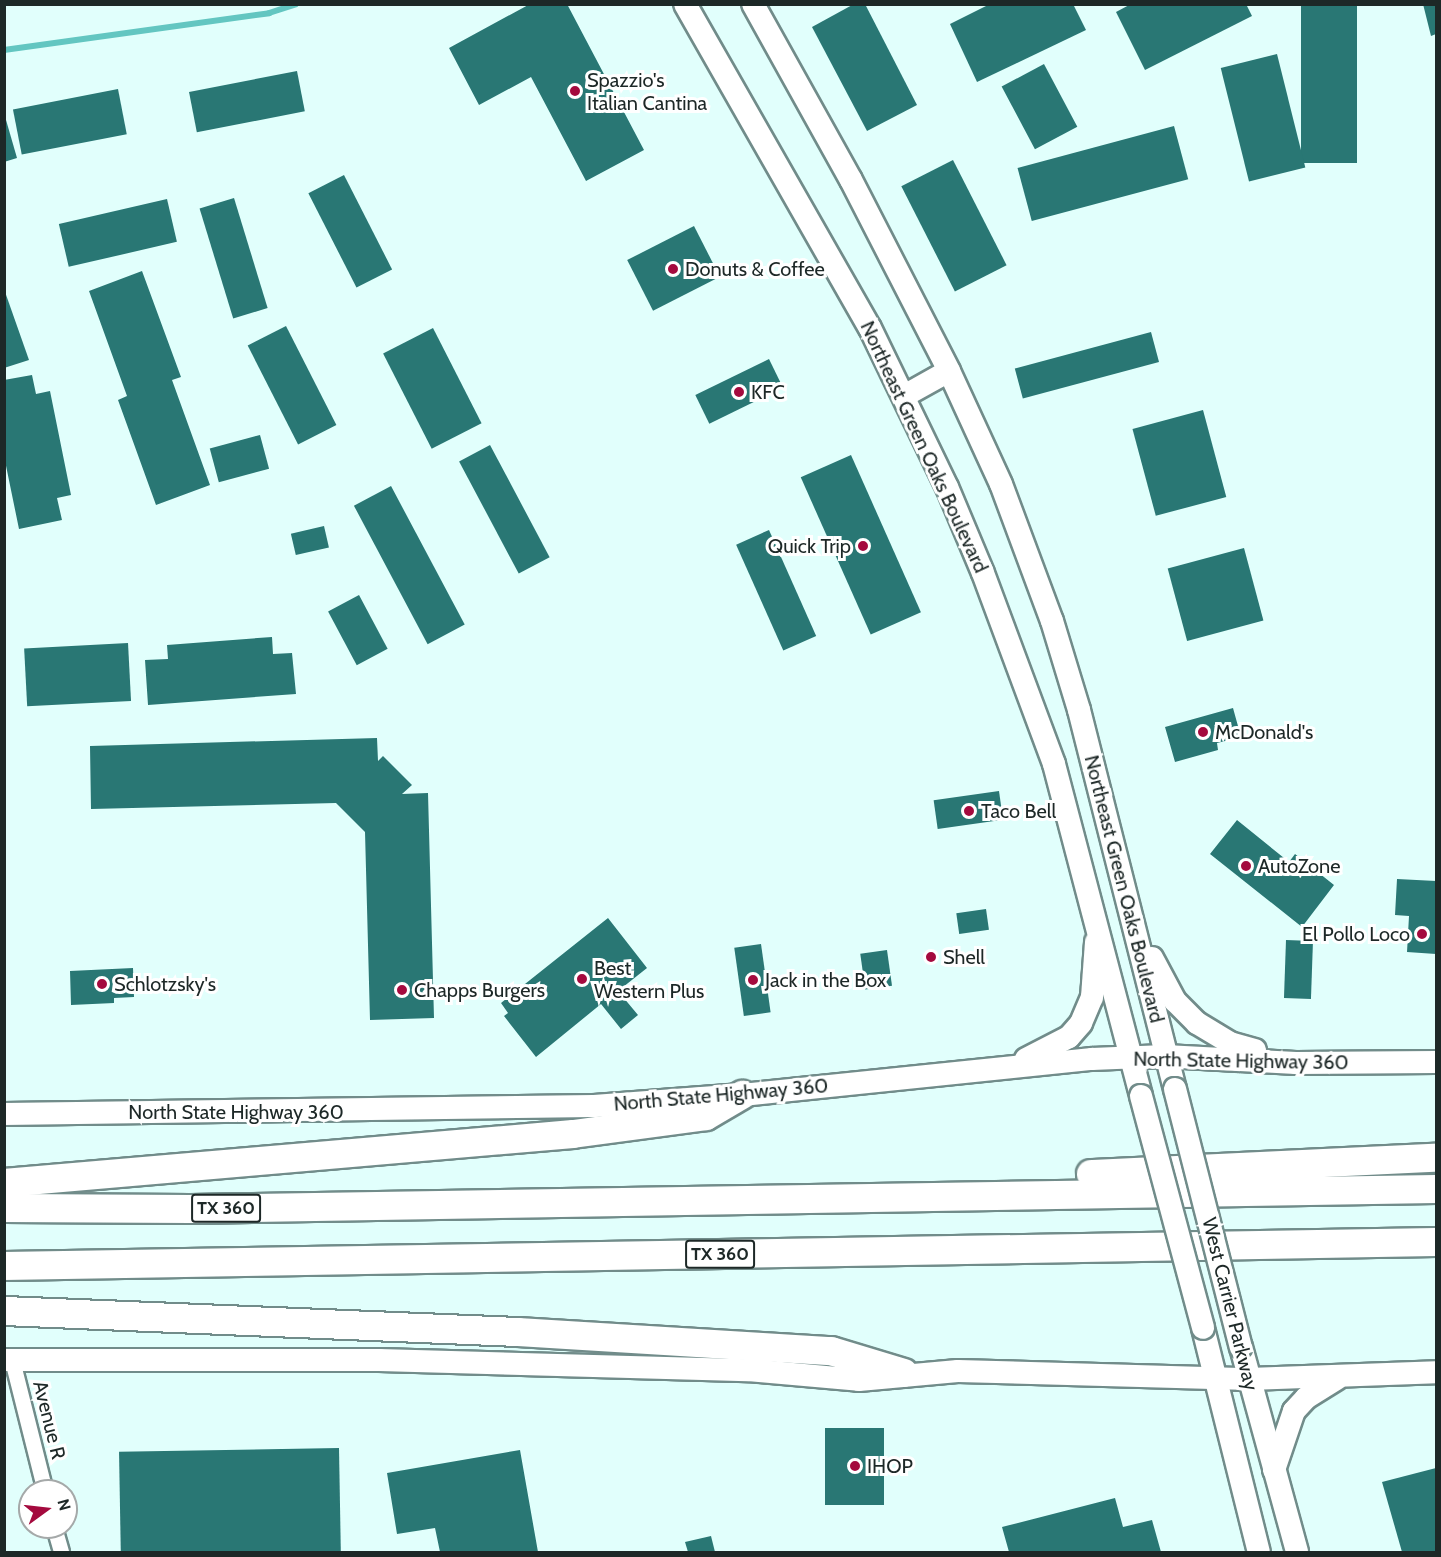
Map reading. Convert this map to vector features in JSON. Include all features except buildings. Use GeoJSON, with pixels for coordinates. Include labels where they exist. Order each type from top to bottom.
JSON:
{"type":"FeatureCollection","features":[{"type":"Feature","properties":{"kind":"highway"},"geometry":{"type":"LineString","coordinates":[[4,1183],[573,1134],[706,1116],[742,1095]]}},
{"type":"Feature","properties":{"kind":"highway"},"geometry":{"type":"LineString","coordinates":[[931,1194],[995,1178],[1437,1158]]}},
{"type":"Feature","properties":{"kind":"highway","name":"TX 360"},"geometry":{"type":"LineString","coordinates":[[4,1208],[203,1208],[931,1194],[1437,1189]]}},
{"type":"Feature","properties":{"kind":"highway","name":"TX 360"},"geometry":{"type":"LineString","coordinates":[[4,1266],[1437,1242]]}},
{"type":"Feature","properties":{"kind":"highway"},"geometry":{"type":"LineString","coordinates":[[4,1311],[518,1332],[831,1352],[904,1373]]}},
{"type":"Feature","properties":{"kind":"main road","name":"Northeast Green Oaks Boulevard"},"geometry":{"type":"LineString","coordinates":[[685,4],[870,328],[904,396],[984,573],[1054,764],[1133,1057]]}},
{"type":"Feature","properties":{"kind":"main road","name":"Northeast Green Oaks Boulevard"},"geometry":{"type":"LineString","coordinates":[[753,4],[851,180],[949,371],[1001,484],[1052,621],[1134,918],[1165,1056]]}},
{"type":"Feature","properties":{"kind":"main road"},"geometry":{"type":"LineString","coordinates":[[904,396],[949,371]]}},
{"type":"Feature","properties":{"kind":"main road"},"geometry":{"type":"LineString","coordinates":[[1134,918],[1164,984],[1197,1023],[1230,1043],[1296,1063]]}},
{"type":"Feature","properties":{"kind":"main road"},"geometry":{"type":"LineString","coordinates":[[1009,1066],[1069,1037],[1081,1023],[1092,997],[1098,926]]}},
{"type":"Feature","properties":{"kind":"main road","name":"North State Highway 360"},"geometry":{"type":"LineString","coordinates":[[4,1114],[426,1111],[594,1106],[742,1095],[1009,1066],[1133,1057],[1165,1056],[1296,1063],[1437,1062]]}},
{"type":"Feature","properties":{"kind":"main road","name":"West Carrier Parkway"},"geometry":{"type":"LineString","coordinates":[[1165,1056],[1249,1379],[1297,1552]]}},
{"type":"Feature","properties":{"kind":"main road","name":"West Carrier Parkway"},"geometry":{"type":"LineString","coordinates":[[1133,1057],[1141,1096],[1203,1328],[1259,1552]]}},
{"type":"Feature","properties":{"kind":"main road"},"geometry":{"type":"LineString","coordinates":[[8,1360],[379,1360],[748,1370],[859,1380],[904,1373],[1214,1376],[1249,1379],[1437,1372]]}},
{"type":"Feature","properties":{"kind":"main road"},"geometry":{"type":"LineString","coordinates":[[1274,1471],[1294,1411],[1306,1398],[1340,1377]]}},
{"type":"Feature","properties":{"kind":"street","name":"Avenue R"},"geometry":{"type":"LineString","coordinates":[[8,1360],[42,1479]]}},
{"type":"Feature","properties":{"kind":"waterway"},"geometry":{"type":"LineString","coordinates":[[4,50],[269,13],[296,4]]}},
{"type":"Feature","properties":{"kind":"place","name":"Spazzio's Italian Cantina"},"geometry":{"type":"Point","coordinates":[575,91]}},
{"type":"Feature","properties":{"kind":"place","name":"Donuts & Coffee"},"geometry":{"type":"Point","coordinates":[673,269]}},
{"type":"Feature","properties":{"kind":"place","name":"KFC"},"geometry":{"type":"Point","coordinates":[739,392]}},
{"type":"Feature","properties":{"kind":"place","name":"Quick Trip"},"geometry":{"type":"Point","coordinates":[863,546]}},
{"type":"Feature","properties":{"kind":"place","name":"McDonald's"},"geometry":{"type":"Point","coordinates":[1203,732]}},
{"type":"Feature","properties":{"kind":"place","name":"Taco Bell"},"geometry":{"type":"Point","coordinates":[969,811]}},
{"type":"Feature","properties":{"kind":"place","name":"AutoZone"},"geometry":{"type":"Point","coordinates":[1246,866]}},
{"type":"Feature","properties":{"kind":"place","name":"El Pollo Loco"},"geometry":{"type":"Point","coordinates":[1422,934]}},
{"type":"Feature","properties":{"kind":"place","name":"Shell"},"geometry":{"type":"Point","coordinates":[931,957]}},
{"type":"Feature","properties":{"kind":"place","name":"Best Western Plus"},"geometry":{"type":"Point","coordinates":[582,979]}},
{"type":"Feature","properties":{"kind":"place","name":"Jack in the Box"},"geometry":{"type":"Point","coordinates":[753,980]}},
{"type":"Feature","properties":{"kind":"place","name":"Schlotzsky's"},"geometry":{"type":"Point","coordinates":[102,984]}},
{"type":"Feature","properties":{"kind":"place","name":"Chapps Burgers"},"geometry":{"type":"Point","coordinates":[402,990]}},
{"type":"Feature","properties":{"kind":"place","name":"IHOP"},"geometry":{"type":"Point","coordinates":[855,1466]}}]}
